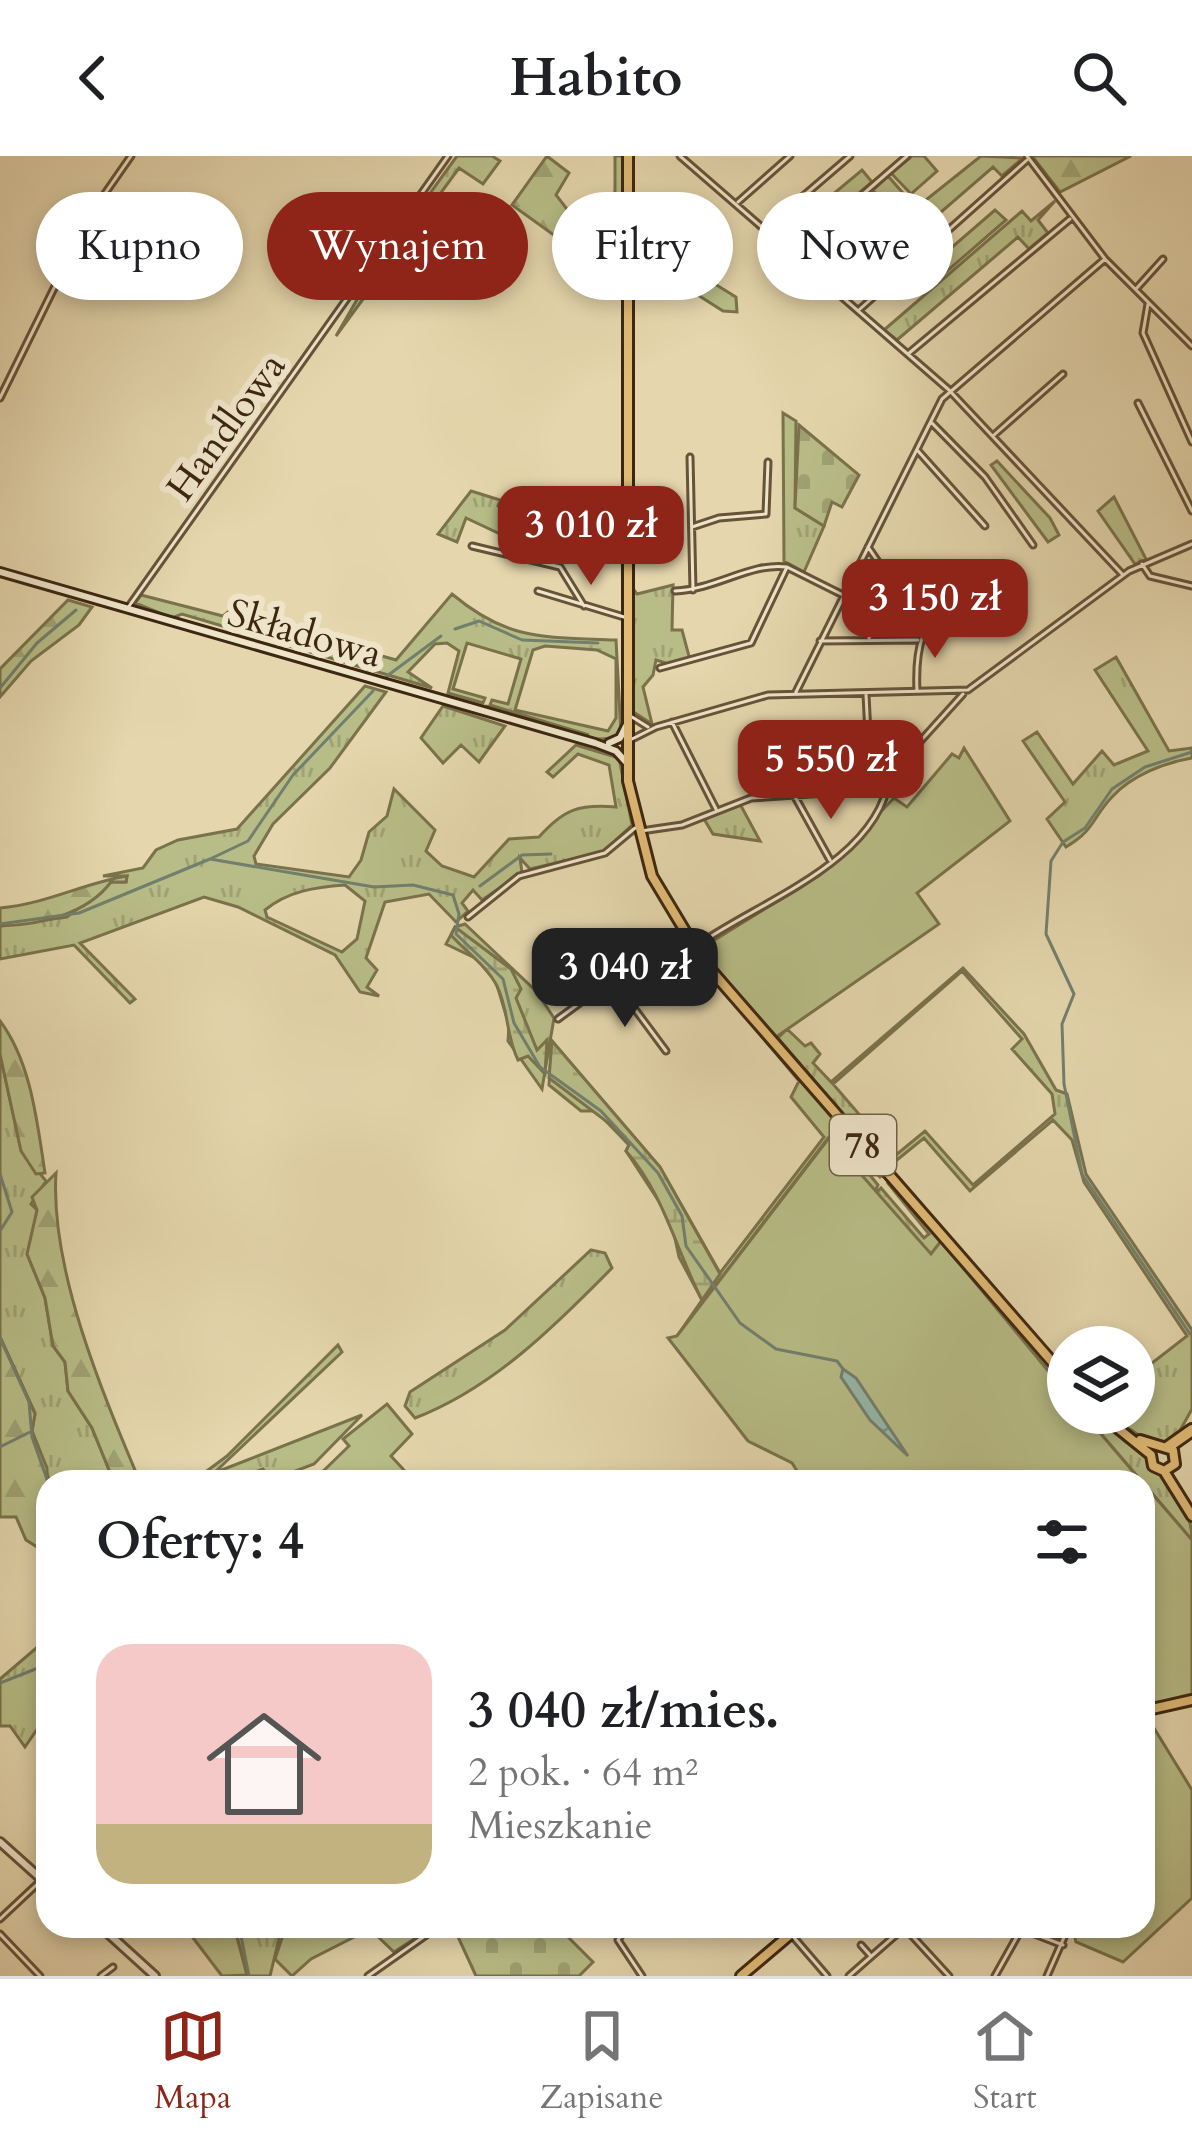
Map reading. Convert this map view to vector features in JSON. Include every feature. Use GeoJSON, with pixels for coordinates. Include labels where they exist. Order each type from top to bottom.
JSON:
{"type":"FeatureCollection","features":[{"type":"Feature","properties":{"kind":"highway"},"geometry":{"type":"LineString","coordinates":[[1164,1457],[1192,1434]]}},
{"type":"Feature","properties":{"kind":"main road","name":"78"},"geometry":{"type":"LineString","coordinates":[[628,156],[626,706],[632,728],[626,747],[637,830],[658,889],[692,946],[1047,1356]]}},
{"type":"Feature","properties":{"kind":"main road","name":"Składowa"},"geometry":{"type":"LineString","coordinates":[[0,572],[595,743],[626,747]]}},
{"type":"Feature","properties":{"kind":"main road"},"geometry":{"type":"LineString","coordinates":[[609,745],[632,728]]}},
{"type":"Feature","properties":{"kind":"main road","name":"Składowa"},"geometry":{"type":"LineString","coordinates":[[609,745],[627,764]]}},
{"type":"Feature","properties":{"kind":"main road"},"geometry":{"type":"LineString","coordinates":[[1127,1434],[1164,1457],[1192,1516]]}},
{"type":"Feature","properties":{"kind":"main road"},"geometry":{"type":"LineString","coordinates":[[1155,1709],[1192,1700]]}},
{"type":"Feature","properties":{"kind":"main road"},"geometry":{"type":"LineString","coordinates":[[0,1842],[36,1872]]}},
{"type":"Feature","properties":{"kind":"main road"},"geometry":{"type":"LineString","coordinates":[[113,1938],[155,1976]]}},
{"type":"Feature","properties":{"kind":"main road"},"geometry":{"type":"LineString","coordinates":[[742,1976],[780,1938]]}},
{"type":"Feature","properties":{"kind":"street"},"geometry":{"type":"LineString","coordinates":[[0,398],[87,220],[131,156]]}},
{"type":"Feature","properties":{"kind":"street","name":"Handlowa"},"geometry":{"type":"LineString","coordinates":[[127,609],[448,156]]}},
{"type":"Feature","properties":{"kind":"street"},"geometry":{"type":"LineString","coordinates":[[680,156],[757,223]]}},
{"type":"Feature","properties":{"kind":"street"},"geometry":{"type":"LineString","coordinates":[[736,204],[790,156]]}},
{"type":"Feature","properties":{"kind":"street"},"geometry":{"type":"LineString","coordinates":[[809,192],[850,156]]}},
{"type":"Feature","properties":{"kind":"street"},"geometry":{"type":"LineString","coordinates":[[865,192],[907,156]]}},
{"type":"Feature","properties":{"kind":"street"},"geometry":{"type":"LineString","coordinates":[[859,311],[1028,157],[1105,259],[1192,346]]}},
{"type":"Feature","properties":{"kind":"street"},"geometry":{"type":"LineString","coordinates":[[908,354],[1071,218]]}},
{"type":"Feature","properties":{"kind":"street"},"geometry":{"type":"LineString","coordinates":[[795,694],[949,391],[1105,259]]}},
{"type":"Feature","properties":{"kind":"street"},"geometry":{"type":"LineString","coordinates":[[1136,289],[1163,259]]}},
{"type":"Feature","properties":{"kind":"street"},"geometry":{"type":"LineString","coordinates":[[846,300],[949,391],[1123,575]]}},
{"type":"Feature","properties":{"kind":"street"},"geometry":{"type":"LineString","coordinates":[[1149,302],[1143,333],[1192,442]]}},
{"type":"Feature","properties":{"kind":"street"},"geometry":{"type":"LineString","coordinates":[[993,436],[1063,374]]}},
{"type":"Feature","properties":{"kind":"street"},"geometry":{"type":"LineString","coordinates":[[1138,403],[1192,511]]}},
{"type":"Feature","properties":{"kind":"street"},"geometry":{"type":"LineString","coordinates":[[930,422],[985,477],[1033,545]]}},
{"type":"Feature","properties":{"kind":"street"},"geometry":{"type":"LineString","coordinates":[[916,449],[985,526]]}},
{"type":"Feature","properties":{"kind":"street"},"geometry":{"type":"LineString","coordinates":[[690,457],[693,590]]}},
{"type":"Feature","properties":{"kind":"street"},"geometry":{"type":"LineString","coordinates":[[691,528],[719,518],[766,514],[768,462]]}},
{"type":"Feature","properties":{"kind":"street"},"geometry":{"type":"LineString","coordinates":[[468,917],[522,874],[608,852],[637,830],[682,826],[751,798],[836,793],[889,776],[951,712],[963,692],[1123,575],[1192,544]]}},
{"type":"Feature","properties":{"kind":"street"},"geometry":{"type":"LineString","coordinates":[[472,547],[560,567],[584,606]]}},
{"type":"Feature","properties":{"kind":"street"},"geometry":{"type":"LineString","coordinates":[[867,547],[924,630]]}},
{"type":"Feature","properties":{"kind":"street"},"geometry":{"type":"LineString","coordinates":[[1142,564],[1150,576],[1192,586]]}},
{"type":"Feature","properties":{"kind":"street"},"geometry":{"type":"LineString","coordinates":[[674,591],[712,588],[752,569],[787,567],[843,595]]}},
{"type":"Feature","properties":{"kind":"street"},"geometry":{"type":"LineString","coordinates":[[660,668],[745,648],[787,567]]}},
{"type":"Feature","properties":{"kind":"street"},"geometry":{"type":"LineString","coordinates":[[868,640],[895,587]]}},
{"type":"Feature","properties":{"kind":"street"},"geometry":{"type":"LineString","coordinates":[[538,591],[626,617]]}},
{"type":"Feature","properties":{"kind":"street"},"geometry":{"type":"LineString","coordinates":[[916,693],[924,630],[957,592]]}},
{"type":"Feature","properties":{"kind":"street"},"geometry":{"type":"LineString","coordinates":[[819,641],[920,640]]}},
{"type":"Feature","properties":{"kind":"street"},"geometry":{"type":"LineString","coordinates":[[632,728],[656,727],[762,695],[963,692]]}},
{"type":"Feature","properties":{"kind":"street"},"geometry":{"type":"LineString","coordinates":[[866,694],[868,735],[849,744],[868,785]]}},
{"type":"Feature","properties":{"kind":"street"},"geometry":{"type":"LineString","coordinates":[[672,722],[717,811]]}},
{"type":"Feature","properties":{"kind":"street"},"geometry":{"type":"LineString","coordinates":[[632,728],[656,727]]}},
{"type":"Feature","properties":{"kind":"street"},"geometry":{"type":"LineString","coordinates":[[813,740],[836,793]]}},
{"type":"Feature","properties":{"kind":"street"},"geometry":{"type":"LineString","coordinates":[[559,1019],[613,979],[692,946],[782,899],[830,862],[880,809],[889,776]]}},
{"type":"Feature","properties":{"kind":"street"},"geometry":{"type":"LineString","coordinates":[[794,794],[830,862]]}},
{"type":"Feature","properties":{"kind":"street"},"geometry":{"type":"LineString","coordinates":[[613,979],[666,1051]]}},
{"type":"Feature","properties":{"kind":"street"},"geometry":{"type":"LineString","coordinates":[[0,1919],[36,1888]]}},
{"type":"Feature","properties":{"kind":"street"},"geometry":{"type":"LineString","coordinates":[[0,1934],[40,1976]]}},
{"type":"Feature","properties":{"kind":"street"},"geometry":{"type":"LineString","coordinates":[[368,1976],[422,1938]]}},
{"type":"Feature","properties":{"kind":"street"},"geometry":{"type":"LineString","coordinates":[[619,1938],[638,1975]]}},
{"type":"Feature","properties":{"kind":"street"},"geometry":{"type":"LineString","coordinates":[[795,1938],[826,1976]]}},
{"type":"Feature","properties":{"kind":"street"},"geometry":{"type":"LineString","coordinates":[[849,1976],[891,1938]]}},
{"type":"Feature","properties":{"kind":"street"},"geometry":{"type":"LineString","coordinates":[[916,1938],[949,1976]]}},
{"type":"Feature","properties":{"kind":"street"},"geometry":{"type":"LineString","coordinates":[[995,1976],[1017,1938]]}},
{"type":"Feature","properties":{"kind":"street"},"geometry":{"type":"LineString","coordinates":[[1051,1938],[1065,1943]]}},
{"type":"Feature","properties":{"kind":"street"},"geometry":{"type":"LineString","coordinates":[[1047,1976],[1066,1938]]}},
{"type":"Feature","properties":{"kind":"street"},"geometry":{"type":"LineString","coordinates":[[861,1946],[871,1956]]}},
{"type":"Feature","properties":{"kind":"street"},"geometry":{"type":"LineString","coordinates":[[101,1976],[113,1966]]}},
{"type":"Feature","properties":{"kind":"green space"},"geometry":{"type":"Polygon","coordinates":[[[457,156],[492,156],[500,161],[483,184],[459,168],[441,192],[431,192],[457,156]]]}},
{"type":"Feature","properties":{"kind":"green space"},"geometry":{"type":"Polygon","coordinates":[[[547,156],[569,173],[558,192],[552,192],[552,234],[528,217],[528,192],[521,192],[547,156]]]}},
{"type":"Feature","properties":{"kind":"green space"},"geometry":{"type":"Polygon","coordinates":[[[615,156],[624,156],[623,192],[615,191],[615,156]]]}},
{"type":"Feature","properties":{"kind":"green space"},"geometry":{"type":"Polygon","coordinates":[[[912,156],[924,156],[937,171],[913,192],[891,173],[912,156]]]}},
{"type":"Feature","properties":{"kind":"green space"},"geometry":{"type":"Polygon","coordinates":[[[981,156],[1023,158],[1002,176],[993,167],[953,202],[953,192],[936,192],[981,156]]]}},
{"type":"Feature","properties":{"kind":"green space"},"geometry":{"type":"Polygon","coordinates":[[[1032,156],[1131,156],[1060,192],[1032,156]]]}},
{"type":"Feature","properties":{"kind":"green space"},"geometry":{"type":"Polygon","coordinates":[[[862,170],[872,182],[861,192],[836,192],[862,170]]]}},
{"type":"Feature","properties":{"kind":"green space"},"geometry":{"type":"Polygon","coordinates":[[[888,176],[902,192],[875,192],[888,176]]]}},
{"type":"Feature","properties":{"kind":"green space"},"geometry":{"type":"Polygon","coordinates":[[[1055,201],[1038,220],[1048,233],[1029,249],[1018,237],[953,292],[953,270],[1022,211],[1031,221],[1055,201]]]}},
{"type":"Feature","properties":{"kind":"green space"},"geometry":{"type":"Polygon","coordinates":[[[995,210],[1006,220],[953,266],[953,246],[995,210]]]}},
{"type":"Feature","properties":{"kind":"green space"},"geometry":{"type":"Polygon","coordinates":[[[736,297],[737,312],[723,311],[706,300],[736,297]]]}},
{"type":"Feature","properties":{"kind":"green space"},"geometry":{"type":"Polygon","coordinates":[[[357,300],[362,300],[336,336],[357,300]]]}},
{"type":"Feature","properties":{"kind":"green space"},"geometry":{"type":"Polygon","coordinates":[[[919,300],[944,300],[897,340],[884,330],[919,300]]]}},
{"type":"Feature","properties":{"kind":"green space"},"geometry":{"type":"Polygon","coordinates":[[[783,413],[796,421],[795,508],[824,526],[804,572],[784,561],[783,413]]]}},
{"type":"Feature","properties":{"kind":"green space"},"geometry":{"type":"Polygon","coordinates":[[[799,425],[859,475],[842,507],[832,502],[824,526],[795,508],[799,425]]]}},
{"type":"Feature","properties":{"kind":"green space"},"geometry":{"type":"Polygon","coordinates":[[[997,461],[1050,518],[1059,535],[1048,542],[991,465],[997,461]]]}},
{"type":"Feature","properties":{"kind":"green space"},"geometry":{"type":"Polygon","coordinates":[[[471,491],[500,500],[498,506],[514,515],[511,539],[466,518],[457,542],[438,534],[471,491]]]}},
{"type":"Feature","properties":{"kind":"green space"},"geometry":{"type":"Polygon","coordinates":[[[1114,497],[1146,559],[1135,564],[1098,511],[1114,497]]]}},
{"type":"Feature","properties":{"kind":"green space"},"geometry":{"type":"Polygon","coordinates":[[[673,585],[672,630],[682,630],[690,660],[672,665],[656,660],[653,675],[643,687],[652,724],[632,711],[631,586],[637,594],[673,585]]]}},
{"type":"Feature","properties":{"kind":"green space"},"geometry":{"type":"Polygon","coordinates":[[[452,594],[510,629],[548,637],[616,640],[621,734],[595,739],[577,736],[492,711],[489,707],[589,735],[490,705],[492,700],[508,704],[521,659],[467,643],[453,689],[485,698],[483,703],[448,693],[459,651],[447,643],[435,644],[408,672],[432,688],[182,614],[172,618],[135,603],[141,595],[223,616],[228,612],[396,660],[452,594]],[[545,646],[533,650],[515,710],[608,731],[616,718],[616,659],[597,650],[545,646]]]}},
{"type":"Feature","properties":{"kind":"green space"},"geometry":{"type":"Polygon","coordinates":[[[68,600],[92,607],[79,625],[31,661],[0,697],[0,669],[68,600]]]}},
{"type":"Feature","properties":{"kind":"green space"},"geometry":{"type":"Polygon","coordinates":[[[1116,657],[1169,751],[1192,748],[1192,758],[1129,782],[1083,835],[1066,847],[1047,819],[1065,802],[1023,741],[1037,732],[1073,784],[1102,751],[1114,765],[1148,751],[1095,670],[1116,657]]]}},
{"type":"Feature","properties":{"kind":"green space"},"geometry":{"type":"Polygon","coordinates":[[[365,686],[386,692],[330,768],[273,824],[254,856],[256,864],[349,877],[361,860],[369,832],[387,816],[394,789],[435,830],[426,851],[442,866],[474,877],[509,839],[539,837],[573,810],[616,807],[609,765],[578,754],[553,777],[547,772],[576,745],[619,758],[632,825],[603,852],[530,869],[520,858],[522,873],[482,900],[473,890],[462,903],[468,911],[456,922],[429,894],[385,902],[366,958],[377,970],[367,987],[379,996],[360,992],[335,955],[238,907],[204,897],[80,943],[135,999],[130,1003],[74,945],[0,959],[0,926],[67,917],[111,882],[126,882],[127,876],[103,876],[143,868],[156,850],[178,840],[237,829],[365,686]],[[345,885],[293,894],[265,910],[267,917],[342,952],[357,939],[365,901],[345,885]]]}},
{"type":"Feature","properties":{"kind":"green space"},"geometry":{"type":"Polygon","coordinates":[[[443,706],[505,726],[479,762],[461,745],[443,763],[421,738],[443,706]]]}},
{"type":"Feature","properties":{"kind":"green space"},"geometry":{"type":"Polygon","coordinates":[[[792,730],[810,770],[781,779],[766,748],[792,730]]]}},
{"type":"Feature","properties":{"kind":"green space"},"geometry":{"type":"Polygon","coordinates":[[[964,748],[1010,821],[917,893],[939,924],[776,1037],[700,949],[820,875],[894,798],[907,807],[952,754],[959,758],[964,748]]]}},
{"type":"Feature","properties":{"kind":"green space"},"geometry":{"type":"Polygon","coordinates":[[[740,804],[760,841],[713,834],[704,819],[740,804]]]}},
{"type":"Feature","properties":{"kind":"green space"},"geometry":{"type":"Polygon","coordinates":[[[127,876],[126,882],[111,882],[89,902],[62,916],[0,926],[0,908],[127,876]]]}},
{"type":"Feature","properties":{"kind":"green space"},"geometry":{"type":"Polygon","coordinates":[[[465,924],[536,991],[554,1018],[542,1089],[508,1041],[509,1025],[496,982],[477,959],[446,944],[455,927],[465,924]]]}},
{"type":"Feature","properties":{"kind":"green space"},"geometry":{"type":"Polygon","coordinates":[[[455,927],[511,969],[521,989],[516,998],[537,1050],[547,1040],[545,1074],[528,1056],[518,1060],[497,986],[451,935],[455,927]]]}},
{"type":"Feature","properties":{"kind":"green space"},"geometry":{"type":"Polygon","coordinates":[[[689,949],[884,1174],[880,1177],[833,1130],[878,1185],[875,1191],[828,1138],[677,1336],[702,1300],[679,1257],[671,1220],[626,1151],[629,1145],[596,1111],[581,1111],[549,1085],[552,1041],[660,1167],[720,1273],[824,1137],[791,1097],[799,1081],[689,949]]]}},
{"type":"Feature","properties":{"kind":"green space"},"geometry":{"type":"Polygon","coordinates":[[[963,968],[1024,1034],[1056,1090],[1067,1094],[1086,1174],[1192,1330],[1192,1409],[1173,1443],[1154,1445],[1137,1434],[1155,1434],[1155,1361],[1187,1336],[1084,1182],[1072,1140],[1053,1120],[970,1191],[924,1138],[887,1168],[887,1146],[896,1155],[925,1131],[973,1185],[1055,1114],[1052,1094],[1012,1049],[1022,1039],[962,971],[833,1084],[882,1141],[861,1136],[778,1038],[787,1029],[805,1046],[811,1043],[820,1054],[813,1063],[831,1082],[963,968]]]}},
{"type":"Feature","properties":{"kind":"green space"},"geometry":{"type":"Polygon","coordinates":[[[0,1021],[26,1073],[45,1173],[36,1174],[21,1151],[0,1054],[0,1021]]]}},
{"type":"Feature","properties":{"kind":"green space"},"geometry":{"type":"Polygon","coordinates":[[[552,1041],[660,1167],[720,1274],[702,1300],[660,1204],[626,1151],[629,1145],[610,1124],[549,1078],[552,1041]]]}},
{"type":"Feature","properties":{"kind":"green space"},"geometry":{"type":"Polygon","coordinates":[[[0,1054],[21,1150],[46,1181],[31,1204],[37,1210],[30,1261],[45,1298],[53,1346],[65,1362],[68,1391],[92,1428],[109,1470],[46,1470],[32,1431],[35,1413],[0,1337],[0,1054]]]}},
{"type":"Feature","properties":{"kind":"green space"},"geometry":{"type":"Polygon","coordinates":[[[829,1138],[931,1254],[941,1241],[1047,1370],[1047,1434],[1101,1434],[1132,1470],[796,1470],[792,1463],[748,1441],[668,1338],[677,1336],[829,1138]]]}},
{"type":"Feature","properties":{"kind":"green space"},"geometry":{"type":"Polygon","coordinates":[[[56,1173],[56,1210],[70,1289],[95,1370],[135,1470],[109,1470],[92,1428],[68,1391],[65,1362],[53,1346],[45,1298],[27,1254],[37,1210],[32,1197],[56,1173]]]}},
{"type":"Feature","properties":{"kind":"green space"},"geometry":{"type":"Polygon","coordinates":[[[887,1182],[904,1195],[1047,1361],[1047,1370],[942,1242],[931,1255],[876,1193],[881,1188],[924,1238],[929,1234],[887,1182]]]}},
{"type":"Feature","properties":{"kind":"green space"},"geometry":{"type":"Polygon","coordinates":[[[591,1250],[605,1253],[612,1268],[568,1312],[497,1373],[415,1418],[405,1406],[410,1392],[505,1330],[591,1250]]]}},
{"type":"Feature","properties":{"kind":"green space"},"geometry":{"type":"Polygon","coordinates":[[[0,1337],[35,1414],[32,1431],[47,1470],[36,1470],[36,1546],[26,1540],[16,1517],[0,1517],[0,1337]]]}},
{"type":"Feature","properties":{"kind":"green space"},"geometry":{"type":"Polygon","coordinates":[[[338,1345],[342,1352],[217,1470],[208,1470],[338,1345]]]}},
{"type":"Feature","properties":{"kind":"green space"},"geometry":{"type":"Polygon","coordinates":[[[387,1404],[412,1434],[391,1456],[404,1470],[324,1470],[349,1446],[343,1439],[387,1404]]]}},
{"type":"Feature","properties":{"kind":"green space"},"geometry":{"type":"Polygon","coordinates":[[[362,1415],[314,1464],[298,1470],[222,1470],[362,1415]]]}},
{"type":"Feature","properties":{"kind":"green space"},"geometry":{"type":"Polygon","coordinates":[[[1101,1434],[1122,1434],[1148,1455],[1155,1470],[1132,1470],[1101,1434]]]}},
{"type":"Feature","properties":{"kind":"green space"},"geometry":{"type":"Polygon","coordinates":[[[1155,1470],[1185,1507],[1192,1540],[1155,1497],[1155,1470]]]}},
{"type":"Feature","properties":{"kind":"green space"},"geometry":{"type":"Polygon","coordinates":[[[1155,1497],[1192,1540],[1192,1694],[1155,1703],[1155,1497]]]}},
{"type":"Feature","properties":{"kind":"green space"},"geometry":{"type":"Polygon","coordinates":[[[36,1648],[36,1731],[25,1747],[10,1726],[0,1726],[0,1679],[36,1648]]]}},
{"type":"Feature","properties":{"kind":"green space"},"geometry":{"type":"Polygon","coordinates":[[[1155,1730],[1192,1790],[1192,1898],[1155,1932],[1155,1730]]]}},
{"type":"Feature","properties":{"kind":"green space"},"geometry":{"type":"Polygon","coordinates":[[[193,1938],[237,1938],[247,1975],[222,1976],[193,1938]]]}},
{"type":"Feature","properties":{"kind":"green space"},"geometry":{"type":"Polygon","coordinates":[[[237,1938],[279,1938],[270,1976],[248,1976],[237,1938]]]}},
{"type":"Feature","properties":{"kind":"green space"},"geometry":{"type":"Polygon","coordinates":[[[282,1938],[352,1938],[311,1959],[292,1976],[275,1959],[282,1938]]]}},
{"type":"Feature","properties":{"kind":"green space"},"geometry":{"type":"Polygon","coordinates":[[[379,1938],[416,1938],[394,1952],[379,1938]]]}},
{"type":"Feature","properties":{"kind":"green space"},"geometry":{"type":"Polygon","coordinates":[[[459,1938],[569,1938],[593,1962],[579,1976],[476,1976],[459,1938]]]}},
{"type":"Feature","properties":{"kind":"green space"},"geometry":{"type":"Polygon","coordinates":[[[1075,1938],[1149,1938],[1123,1962],[1075,1938]]]}},
{"type":"Feature","properties":{"kind":"water"},"geometry":{"type":"Polygon","coordinates":[[[843,1369],[856,1378],[908,1456],[870,1420],[841,1377],[843,1369]]]}},
{"type":"Feature","properties":{"kind":"waterway"},"geometry":{"type":"LineString","coordinates":[[0,688],[37,643],[76,610]]}},
{"type":"Feature","properties":{"kind":"waterway"},"geometry":{"type":"LineString","coordinates":[[455,629],[479,621],[522,640],[598,643]]}},
{"type":"Feature","properties":{"kind":"waterway"},"geometry":{"type":"LineString","coordinates":[[387,676],[441,636]]}},
{"type":"Feature","properties":{"kind":"waterway"},"geometry":{"type":"LineString","coordinates":[[210,859],[248,841],[293,775],[373,691]]}},
{"type":"Feature","properties":{"kind":"waterway"},"geometry":{"type":"LineString","coordinates":[[1190,1334],[1082,1174],[1064,1084],[1062,1024],[1074,994],[1046,934],[1051,861],[1063,842],[1085,828],[1112,789],[1145,767],[1192,752]]}},
{"type":"Feature","properties":{"kind":"waterway"},"geometry":{"type":"LineString","coordinates":[[480,886],[522,855],[551,854]]}},
{"type":"Feature","properties":{"kind":"waterway"},"geometry":{"type":"LineString","coordinates":[[0,924],[79,913],[210,859],[374,887],[413,885],[453,895],[459,914],[456,934],[503,979],[514,1023],[540,1067],[601,1111],[658,1173],[682,1216],[686,1246],[740,1323],[776,1349],[837,1361],[843,1369]]}},
{"type":"Feature","properties":{"kind":"waterway"},"geometry":{"type":"LineString","coordinates":[[0,1174],[12,1212],[0,1231]]}},
{"type":"Feature","properties":{"kind":"waterway"},"geometry":{"type":"LineString","coordinates":[[0,1338],[29,1402],[32,1437],[44,1470]]}},
{"type":"Feature","properties":{"kind":"waterway"},"geometry":{"type":"LineString","coordinates":[[0,1447],[30,1432]]}},
{"type":"Feature","properties":{"kind":"waterway"},"geometry":{"type":"LineString","coordinates":[[0,1683],[36,1669]]}},
{"type":"Feature","properties":{"kind":"waterway"},"geometry":{"type":"LineString","coordinates":[[241,1938],[249,1976]]}}]}
